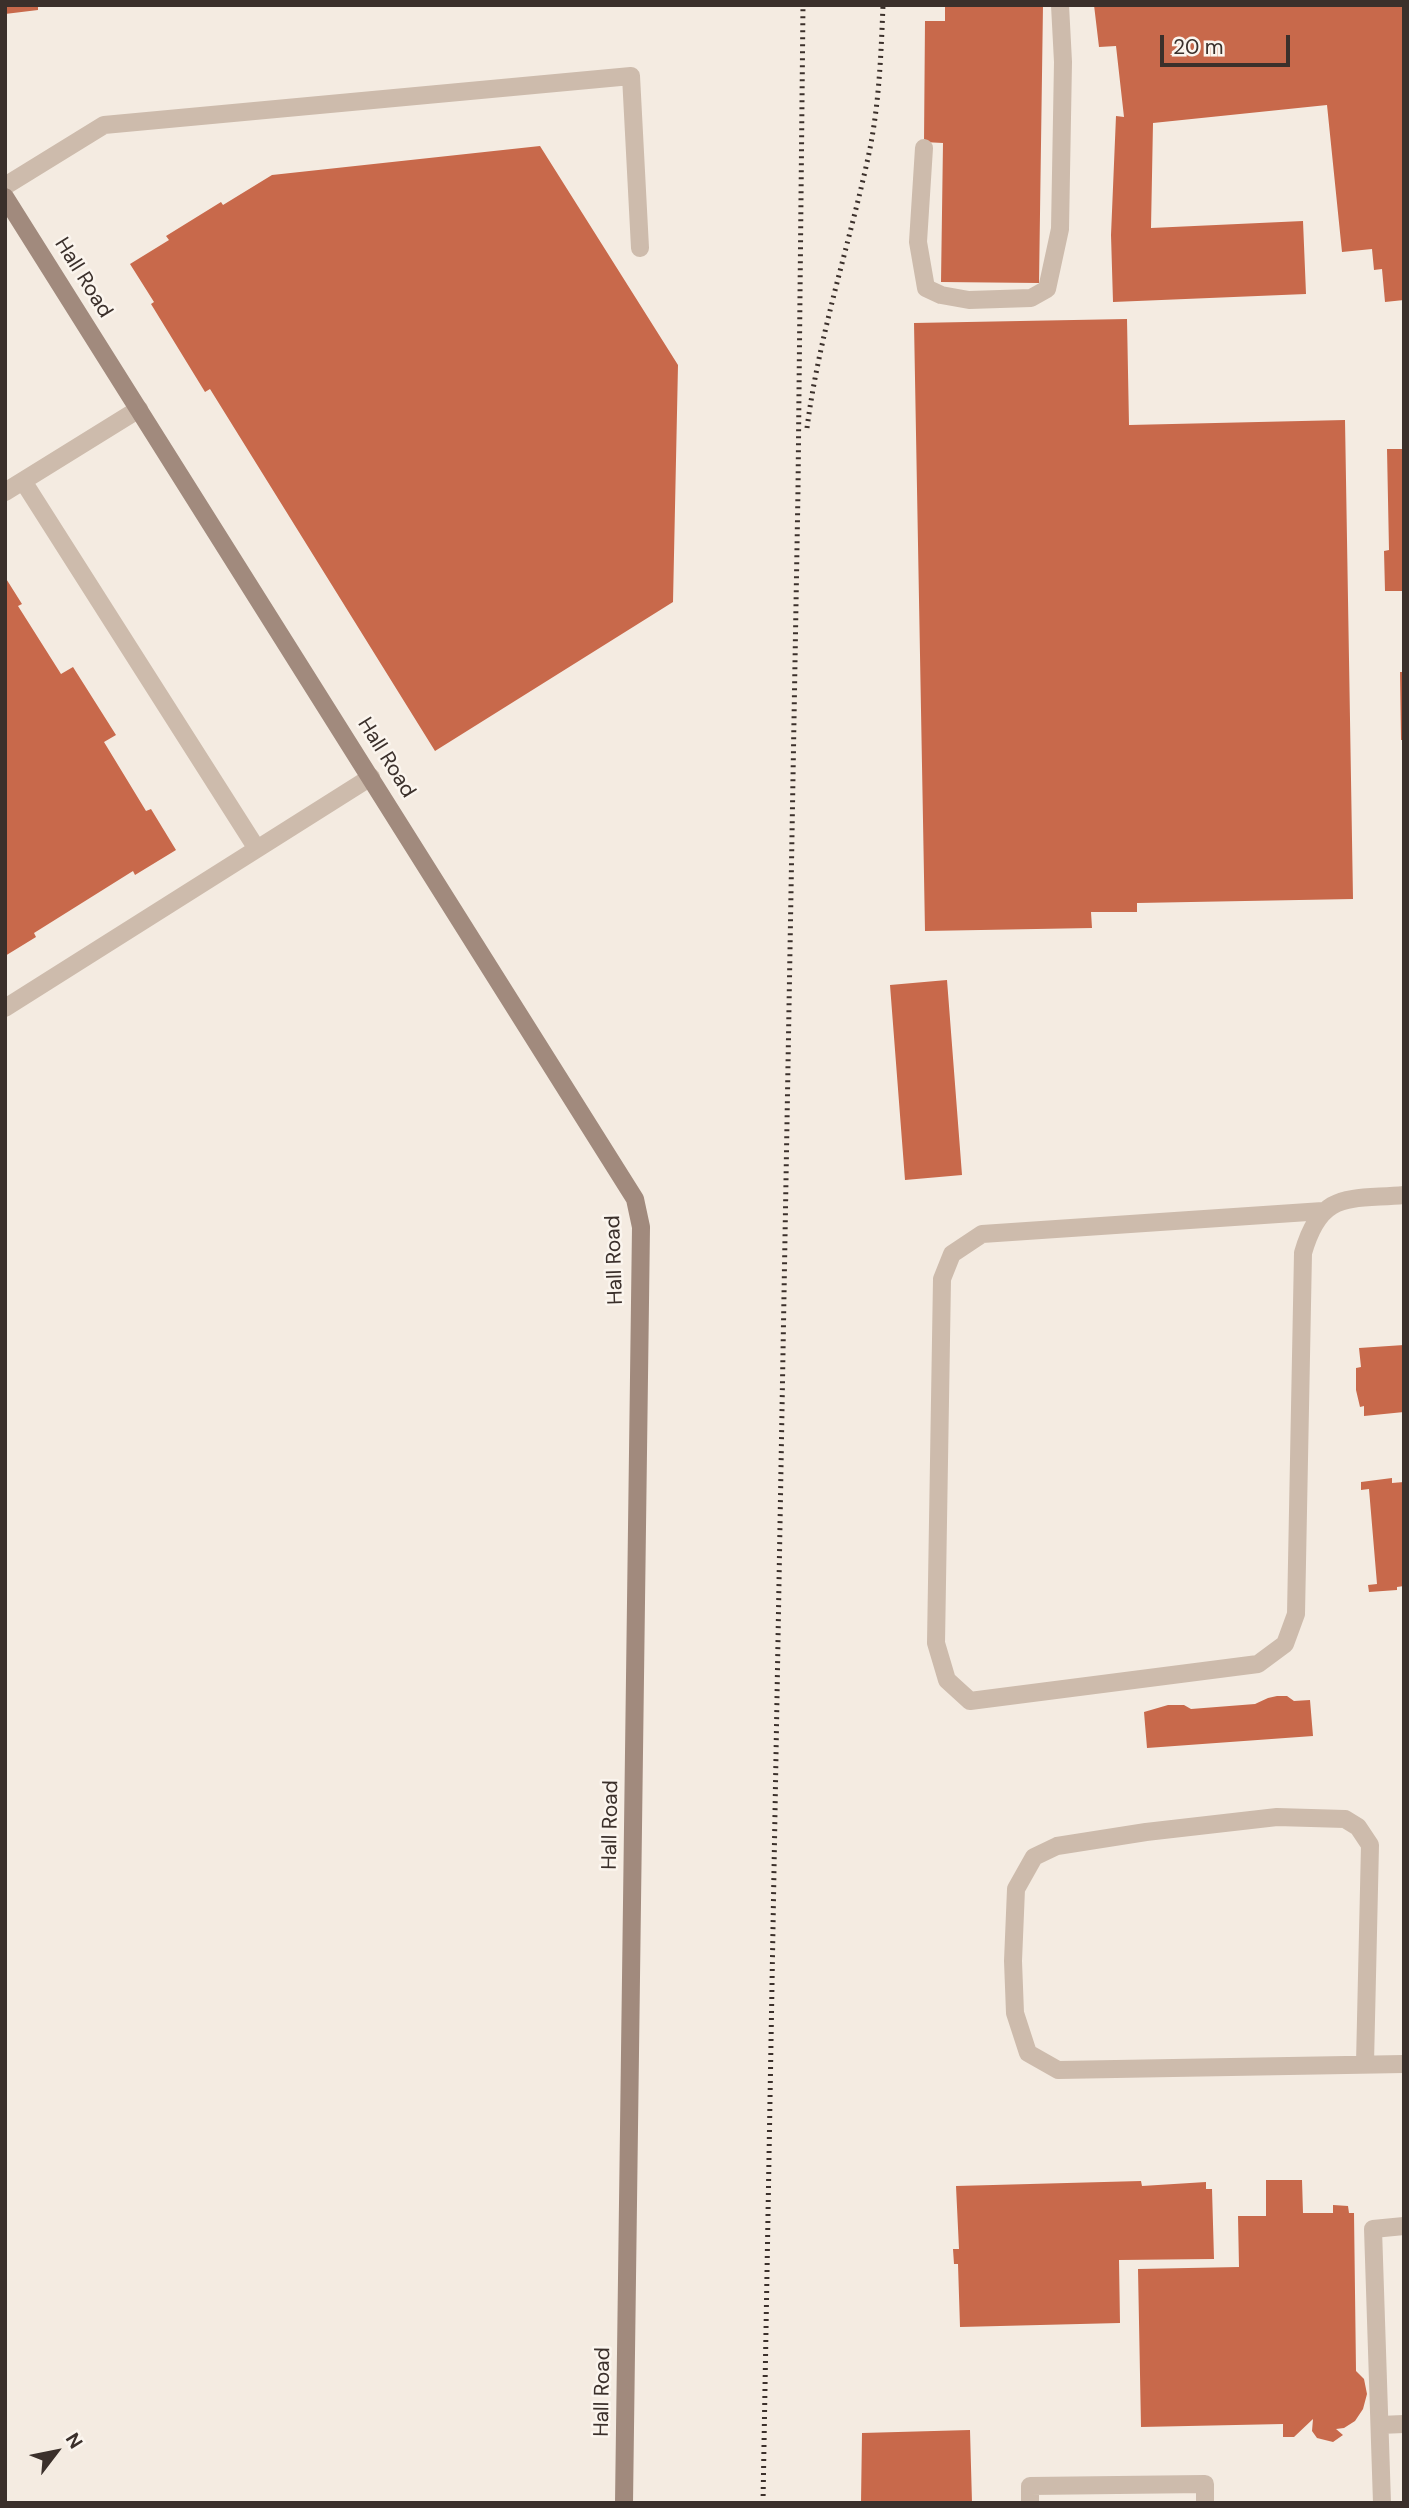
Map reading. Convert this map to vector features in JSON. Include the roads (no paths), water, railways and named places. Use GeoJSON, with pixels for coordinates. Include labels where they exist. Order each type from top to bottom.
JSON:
{"type":"FeatureCollection","features":[{"type":"Feature","properties":{"kind":"street","name":"Hall Road"},"geometry":{"type":"LineString","coordinates":[[5,197],[635,1199],[642,1227],[624,2503]]}},
{"type":"Feature","properties":{"kind":"lane"},"geometry":{"type":"LineString","coordinates":[[924,148],[918,242],[926,288],[941,295],[969,300],[1031,298],[1047,289],[1060,229],[1063,62],[1060,5]]}},
{"type":"Feature","properties":{"kind":"lane"},"geometry":{"type":"LineString","coordinates":[[5,186],[104,125],[631,76],[640,248]]}},
{"type":"Feature","properties":{"kind":"lane"},"geometry":{"type":"LineString","coordinates":[[5,492],[138,409]]}},
{"type":"Feature","properties":{"kind":"lane"},"geometry":{"type":"LineString","coordinates":[[23,481],[257,849]]}},
{"type":"Feature","properties":{"kind":"lane"},"geometry":{"type":"LineString","coordinates":[[5,1009],[371,777]]}},
{"type":"Feature","properties":{"kind":"lane"},"geometry":{"type":"LineString","coordinates":[[1323,1211],[982,1234],[952,1254],[942,1279],[936,1643],[947,1680],[970,1701],[1258,1664],[1285,1644],[1296,1614],[1303,1253],[1310,1228],[1323,1211],[1342,1200],[1404,1195]]}},
{"type":"Feature","properties":{"kind":"lane"},"geometry":{"type":"LineString","coordinates":[[1365,2063],[1370,1844],[1359,1827],[1345,1819],[1277,1817],[1146,1832],[1056,1846],[1034,1857],[1016,1889],[1013,1961],[1015,2013],[1028,2053],[1058,2070],[1404,2064]]}},
{"type":"Feature","properties":{"kind":"lane"},"geometry":{"type":"LineString","coordinates":[[1382,2503],[1373,2229],[1404,2226]]}},
{"type":"Feature","properties":{"kind":"lane"},"geometry":{"type":"LineString","coordinates":[[1380,2425],[1404,2424]]}},
{"type":"Feature","properties":{"kind":"lane"},"geometry":{"type":"LineString","coordinates":[[1030,2503],[1030,2486],[1205,2484],[1205,2503]]}},
{"type":"Feature","properties":{"kind":"railway"},"geometry":{"type":"LineString","coordinates":[[763,2503],[798,490],[803,5]]}},
{"type":"Feature","properties":{"kind":"railway"},"geometry":{"type":"LineString","coordinates":[[807,428],[826,326],[872,139],[879,82],[883,5]]}}]}
